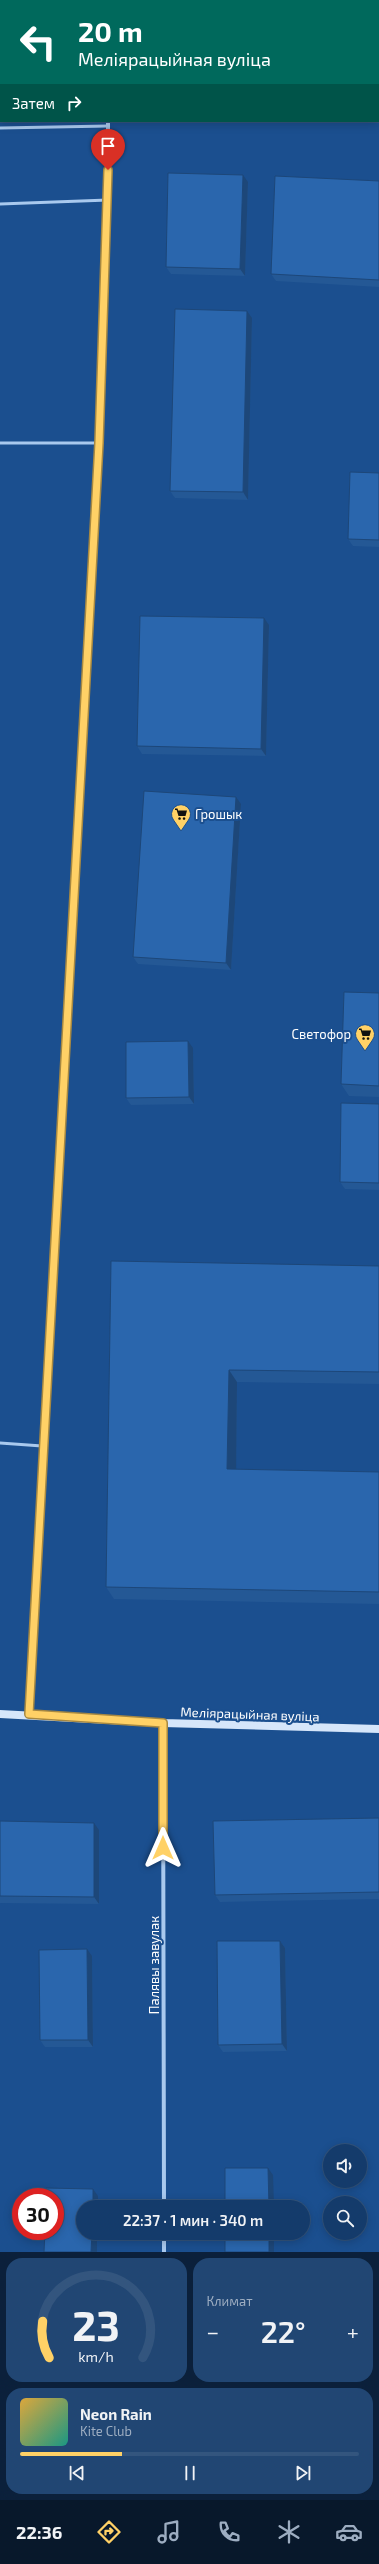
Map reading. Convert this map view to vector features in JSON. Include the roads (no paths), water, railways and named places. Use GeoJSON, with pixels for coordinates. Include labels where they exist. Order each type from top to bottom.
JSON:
{"type":"FeatureCollection","features":[{"type":"Feature","properties":{"kind":"street"},"geometry":{"type":"LineString","coordinates":[[29,1714],[42,1446],[99,443],[108,200],[108,122]]}},
{"type":"Feature","properties":{"kind":"street","name":"Меліярацыйная вуліца"},"geometry":{"type":"LineString","coordinates":[[0,1714],[29,1714],[163,1723],[379,1729]]}},
{"type":"Feature","properties":{"kind":"street","name":"Палявы завулак"},"geometry":{"type":"LineString","coordinates":[[163,1723],[164,2200]]}},
{"type":"Feature","properties":{"kind":"street"},"geometry":{"type":"LineString","coordinates":[[164,2240],[164,2252]]}},
{"type":"Feature","properties":{"kind":"lane"},"geometry":{"type":"LineString","coordinates":[[0,128],[108,126]]}},
{"type":"Feature","properties":{"kind":"lane"},"geometry":{"type":"LineString","coordinates":[[0,204],[108,200]]}},
{"type":"Feature","properties":{"kind":"lane"},"geometry":{"type":"LineString","coordinates":[[0,443],[99,443]]}},
{"type":"Feature","properties":{"kind":"lane"},"geometry":{"type":"LineString","coordinates":[[0,1443],[42,1446]]}},
{"type":"Feature","properties":{"kind":"place","name":"Грошык"},"geometry":{"type":"Point","coordinates":[181,831]}},
{"type":"Feature","properties":{"kind":"place","name":"Светофор"},"geometry":{"type":"Point","coordinates":[365,1051]}}]}
